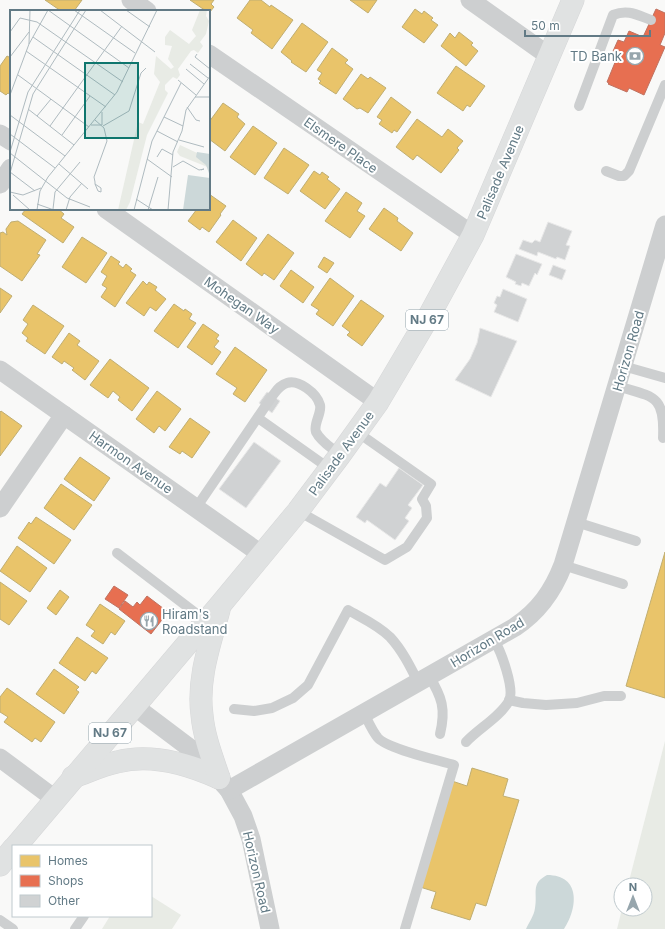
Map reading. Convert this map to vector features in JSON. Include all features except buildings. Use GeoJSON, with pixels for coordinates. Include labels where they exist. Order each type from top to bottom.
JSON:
{"type":"FeatureCollection","features":[{"type":"Feature","properties":{"kind":"main road","name":"Palisade Avenue"},"geometry":{"type":"LineString","coordinates":[[17,845],[298,511],[378,402],[429,316],[473,236],[573,0]]}},
{"type":"Feature","properties":{"kind":"main road"},"geometry":{"type":"LineString","coordinates":[[221,604],[203,668],[201,696],[202,715],[206,737],[224,784]]}},
{"type":"Feature","properties":{"kind":"main road"},"geometry":{"type":"LineString","coordinates":[[72,778],[117,762],[140,759],[174,763],[199,769],[224,784]]}},
{"type":"Feature","properties":{"kind":"main road"},"geometry":{"type":"LineString","coordinates":[[0,865],[12,850]]}},
{"type":"Feature","properties":{"kind":"street"},"geometry":{"type":"LineString","coordinates":[[124,10],[131,0],[146,10]]}},
{"type":"Feature","properties":{"kind":"street"},"geometry":{"type":"LineString","coordinates":[[470,0],[549,56]]}},
{"type":"Feature","properties":{"kind":"street","name":"Elsmere Place"},"geometry":{"type":"LineString","coordinates":[[210,55],[473,236]]}},
{"type":"Feature","properties":{"kind":"street"},"geometry":{"type":"LineString","coordinates":[[0,134],[10,140]]}},
{"type":"Feature","properties":{"kind":"street"},"geometry":{"type":"LineString","coordinates":[[0,184],[10,169]]}},
{"type":"Feature","properties":{"kind":"street","name":"Mohegan Way"},"geometry":{"type":"LineString","coordinates":[[107,210],[378,402]]}},
{"type":"Feature","properties":{"kind":"street","name":"Horizon Road"},"geometry":{"type":"LineString","coordinates":[[270,929],[251,838],[243,816],[224,784],[364,713],[524,622],[538,608],[557,580],[564,565],[623,366],[662,244],[665,225]]}},
{"type":"Feature","properties":{"kind":"street","name":"Harmon Avenue"},"geometry":{"type":"LineString","coordinates":[[0,370],[261,554]]}},
{"type":"Feature","properties":{"kind":"street"},"geometry":{"type":"LineString","coordinates":[[0,508],[64,415]]}},
{"type":"Feature","properties":{"kind":"street"},"geometry":{"type":"LineString","coordinates":[[134,706],[194,752],[224,784]]}},
{"type":"Feature","properties":{"kind":"street"},"geometry":{"type":"LineString","coordinates":[[0,758],[55,799]]}},
{"type":"Feature","properties":{"kind":"lane"},"geometry":{"type":"LineString","coordinates":[[579,106],[613,15],[621,12],[627,12],[651,20]]}},
{"type":"Feature","properties":{"kind":"lane"},"geometry":{"type":"LineString","coordinates":[[606,171],[619,176],[624,176],[629,172],[665,85]]}},
{"type":"Feature","properties":{"kind":"lane"},"geometry":{"type":"LineString","coordinates":[[623,366],[665,378]]}},
{"type":"Feature","properties":{"kind":"lane"},"geometry":{"type":"LineString","coordinates":[[196,508],[280,386],[288,382],[303,385],[315,396],[320,405],[315,430],[335,462]]}},
{"type":"Feature","properties":{"kind":"lane"},"geometry":{"type":"LineString","coordinates":[[617,386],[643,394],[656,400],[662,407],[664,419],[663,438]]}},
{"type":"Feature","properties":{"kind":"lane"},"geometry":{"type":"LineString","coordinates":[[258,418],[335,462]]}},
{"type":"Feature","properties":{"kind":"lane"},"geometry":{"type":"LineString","coordinates":[[298,511],[385,560],[407,547],[427,518],[426,506],[422,499],[431,484],[357,432]]}},
{"type":"Feature","properties":{"kind":"lane"},"geometry":{"type":"LineString","coordinates":[[576,522],[636,541]]}},
{"type":"Feature","properties":{"kind":"lane"},"geometry":{"type":"LineString","coordinates":[[117,553],[206,621]]}},
{"type":"Feature","properties":{"kind":"lane"},"geometry":{"type":"LineString","coordinates":[[564,565],[623,584]]}},
{"type":"Feature","properties":{"kind":"lane"},"geometry":{"type":"LineString","coordinates":[[234,709],[254,710],[272,708],[293,698],[308,685],[348,610],[376,626],[389,636],[441,699],[443,722],[440,734]]}},
{"type":"Feature","properties":{"kind":"lane"},"geometry":{"type":"LineString","coordinates":[[466,742],[490,722],[509,700],[510,684],[500,650],[494,640]]}},
{"type":"Feature","properties":{"kind":"lane"},"geometry":{"type":"LineString","coordinates":[[509,700],[546,705],[577,703],[604,696],[621,696]]}},
{"type":"Feature","properties":{"kind":"lane"},"geometry":{"type":"LineString","coordinates":[[364,713],[377,737],[385,743],[454,765],[405,929]]}},
{"type":"Feature","properties":{"kind":"lane"},"geometry":{"type":"LineString","coordinates":[[75,929],[83,917]]}},
{"type":"Feature","properties":{"kind":"lane"},"geometry":{"type":"LineString","coordinates":[[0,920],[13,929]]}},
{"type":"Feature","properties":{"kind":"shaded area"},"geometry":{"type":"Polygon","coordinates":[[[665,741],[665,929],[617,929],[620,917],[653,917],[653,877],[630,877],[665,741]]]}},
{"type":"Feature","properties":{"kind":"shaded area"},"geometry":{"type":"Polygon","coordinates":[[[547,875],[558,876],[566,880],[571,887],[574,894],[574,903],[569,921],[564,929],[526,929],[533,916],[538,882],[547,875]]]}},
{"type":"Feature","properties":{"kind":"shaded area"},"geometry":{"type":"Polygon","coordinates":[[[152,897],[181,915],[172,929],[102,929],[109,917],[152,917],[152,897]]]}},
{"type":"Feature","properties":{"kind":"place","name":"TD Bank"},"geometry":{"type":"Point","coordinates":[635,56]}},
{"type":"Feature","properties":{"kind":"place","name":"Hiram's Roadstand"},"geometry":{"type":"Point","coordinates":[149,621]}}]}
